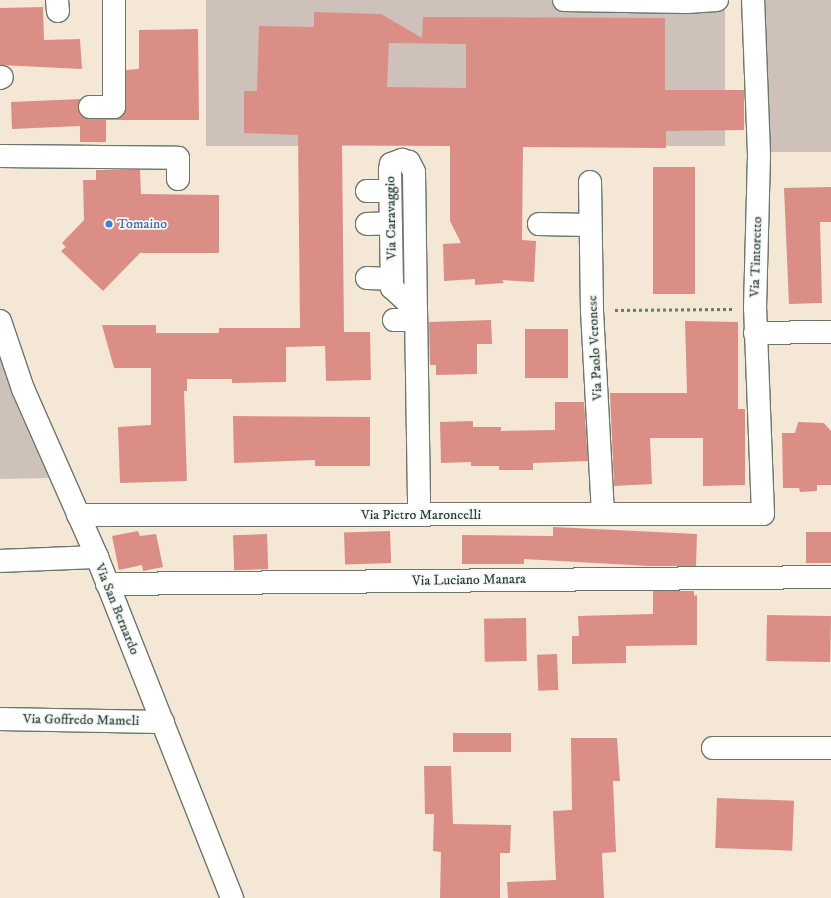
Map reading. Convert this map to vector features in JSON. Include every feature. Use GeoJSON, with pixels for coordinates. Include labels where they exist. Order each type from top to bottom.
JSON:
{"type":"FeatureCollection","features":[{"type":"Feature","properties":{"kind":"street"},"geometry":{"type":"LineString","coordinates":[[90,107],[114,107],[114,0]]}},
{"type":"Feature","properties":{"kind":"street"},"geometry":{"type":"LineString","coordinates":[[564,0],[687,2],[717,0]]}},
{"type":"Feature","properties":{"kind":"street","name":"Via Tintoretto"},"geometry":{"type":"LineString","coordinates":[[753,0],[759,154],[754,308],[763,514]]}},
{"type":"Feature","properties":{"kind":"street"},"geometry":{"type":"LineString","coordinates":[[0,156],[178,158],[178,179]]}},
{"type":"Feature","properties":{"kind":"street","name":"Via Caravaggio"},"geometry":{"type":"LineString","coordinates":[[416,315],[392,288],[391,164],[402,160],[409,162],[414,172],[419,515]]}},
{"type":"Feature","properties":{"kind":"street","name":"Via Paolo Veronese"},"geometry":{"type":"LineString","coordinates":[[590,182],[592,311],[603,514]]}},
{"type":"Feature","properties":{"kind":"street"},"geometry":{"type":"LineString","coordinates":[[367,185],[390,185]]}},
{"type":"Feature","properties":{"kind":"street"},"geometry":{"type":"LineString","coordinates":[[539,224],[590,225]]}},
{"type":"Feature","properties":{"kind":"street"},"geometry":{"type":"LineString","coordinates":[[367,229],[391,229]]}},
{"type":"Feature","properties":{"kind":"street"},"geometry":{"type":"LineString","coordinates":[[367,272],[392,272]]}},
{"type":"Feature","properties":{"kind":"street"},"geometry":{"type":"LineString","coordinates":[[394,320],[416,315]]}},
{"type":"Feature","properties":{"kind":"street","name":"Via San Bernardo"},"geometry":{"type":"LineString","coordinates":[[0,321],[23,389],[97,557],[232,898]]}},
{"type":"Feature","properties":{"kind":"street"},"geometry":{"type":"LineString","coordinates":[[755,333],[831,332]]}},
{"type":"Feature","properties":{"kind":"street","name":"Via Pietro Maroncelli"},"geometry":{"type":"LineString","coordinates":[[78,515],[763,514]]}},
{"type":"Feature","properties":{"kind":"street"},"geometry":{"type":"LineString","coordinates":[[0,561],[97,557]]}},
{"type":"Feature","properties":{"kind":"street","name":"Via Luciano Manara"},"geometry":{"type":"LineString","coordinates":[[107,584],[831,577]]}},
{"type":"Feature","properties":{"kind":"street","name":"Via Goffredo Mameli"},"geometry":{"type":"LineString","coordinates":[[0,719],[162,722]]}},
{"type":"Feature","properties":{"kind":"street"},"geometry":{"type":"LineString","coordinates":[[713,748],[831,748]]}},
{"type":"Feature","properties":{"kind":"path"},"geometry":{"type":"LineString","coordinates":[[592,311],[754,308]]}},
{"type":"Feature","properties":{"kind":"shaded area"},"geometry":{"type":"Polygon","coordinates":[[[206,0],[725,0],[725,146],[206,146],[206,0]]]}},
{"type":"Feature","properties":{"kind":"shaded area"},"geometry":{"type":"Polygon","coordinates":[[[760,0],[831,0],[831,152],[760,152],[760,0]]]}},
{"type":"Feature","properties":{"kind":"shaded area"},"geometry":{"type":"Polygon","coordinates":[[[0,352],[12,395],[49,478],[0,479],[0,352]]]}},
{"type":"Feature","properties":{"kind":"green space"},"geometry":{"type":"Polygon","coordinates":[[[400,168],[405,172],[406,282],[403,285],[400,285],[400,168]]]}},
{"type":"Feature","properties":{"kind":"building"},"geometry":{"type":"Polygon","coordinates":[[[43,7],[44,40],[80,39],[82,69],[0,65],[0,8],[43,7]]]}},
{"type":"Feature","properties":{"kind":"building"},"geometry":{"type":"Polygon","coordinates":[[[314,12],[381,14],[422,38],[423,17],[665,18],[665,90],[744,90],[744,130],[666,131],[666,148],[523,147],[522,240],[536,241],[534,282],[502,280],[504,283],[475,285],[475,279],[444,281],[443,244],[461,243],[450,221],[450,146],[342,145],[344,332],[370,332],[371,380],[326,381],[325,346],[286,347],[286,382],[232,383],[232,379],[187,379],[187,391],[184,391],[187,481],[120,483],[118,427],[151,425],[151,368],[114,368],[102,325],[156,325],[156,333],[219,333],[219,328],[300,328],[298,135],[244,133],[244,91],[257,91],[259,26],[314,27],[314,12]],[[389,43],[387,87],[466,88],[466,44],[389,43]]]}},
{"type":"Feature","properties":{"kind":"building"},"geometry":{"type":"Polygon","coordinates":[[[198,29],[199,120],[106,120],[106,142],[80,142],[80,126],[12,129],[11,102],[81,99],[78,107],[84,118],[120,118],[126,107],[126,70],[139,69],[139,30],[198,29]]]}},
{"type":"Feature","properties":{"kind":"building"},"geometry":{"type":"Polygon","coordinates":[[[653,167],[695,167],[695,294],[653,294],[653,167]]]}},
{"type":"Feature","properties":{"kind":"building"},"geometry":{"type":"Polygon","coordinates":[[[96,170],[140,170],[141,194],[219,195],[219,253],[140,253],[103,291],[61,251],[66,247],[62,243],[84,220],[83,180],[96,180],[96,170]]]}},
{"type":"Feature","properties":{"kind":"building"},"geometry":{"type":"Polygon","coordinates":[[[831,187],[831,222],[820,222],[822,303],[789,304],[784,188],[831,187]]]}},
{"type":"Feature","properties":{"kind":"building"},"geometry":{"type":"Polygon","coordinates":[[[491,320],[492,344],[477,344],[477,374],[436,375],[436,365],[430,365],[429,322],[491,320]]]}},
{"type":"Feature","properties":{"kind":"building"},"geometry":{"type":"Polygon","coordinates":[[[685,321],[738,322],[738,409],[745,409],[745,485],[703,486],[703,438],[650,438],[652,484],[614,486],[610,393],[687,393],[685,321]]]}},
{"type":"Feature","properties":{"kind":"building"},"geometry":{"type":"Polygon","coordinates":[[[525,329],[568,329],[568,378],[525,378],[525,329]]]}},
{"type":"Feature","properties":{"kind":"building"},"geometry":{"type":"Polygon","coordinates":[[[555,402],[584,402],[588,461],[533,463],[533,470],[499,470],[499,466],[471,466],[471,462],[441,463],[440,422],[473,421],[473,427],[501,427],[501,431],[555,430],[555,402]]]}},
{"type":"Feature","properties":{"kind":"building"},"geometry":{"type":"Polygon","coordinates":[[[233,416],[370,417],[370,466],[315,466],[315,460],[234,463],[233,416]]]}},
{"type":"Feature","properties":{"kind":"building"},"geometry":{"type":"Polygon","coordinates":[[[798,422],[824,423],[831,431],[831,485],[817,485],[817,491],[800,492],[799,488],[783,488],[782,433],[795,433],[798,422]]]}},
{"type":"Feature","properties":{"kind":"building"},"geometry":{"type":"Polygon","coordinates":[[[553,527],[697,534],[696,566],[649,566],[524,559],[524,564],[462,564],[462,535],[553,536],[553,527]]]}},
{"type":"Feature","properties":{"kind":"building"},"geometry":{"type":"Polygon","coordinates":[[[138,531],[140,536],[156,534],[163,567],[143,571],[142,565],[119,570],[112,536],[138,531]]]}},
{"type":"Feature","properties":{"kind":"building"},"geometry":{"type":"Polygon","coordinates":[[[390,531],[391,563],[345,565],[344,533],[390,531]]]}},
{"type":"Feature","properties":{"kind":"building"},"geometry":{"type":"Polygon","coordinates":[[[806,532],[831,532],[831,563],[806,563],[806,532]]]}},
{"type":"Feature","properties":{"kind":"building"},"geometry":{"type":"Polygon","coordinates":[[[267,534],[268,569],[234,570],[233,535],[267,534]]]}},
{"type":"Feature","properties":{"kind":"building"},"geometry":{"type":"Polygon","coordinates":[[[653,591],[694,591],[694,596],[697,595],[697,645],[626,646],[626,663],[572,664],[572,636],[579,636],[578,616],[653,614],[653,591]]]}},
{"type":"Feature","properties":{"kind":"building"},"geometry":{"type":"Polygon","coordinates":[[[767,615],[831,616],[830,662],[766,661],[767,615]]]}},
{"type":"Feature","properties":{"kind":"building"},"geometry":{"type":"Polygon","coordinates":[[[526,618],[527,661],[485,662],[484,619],[526,618]]]}},
{"type":"Feature","properties":{"kind":"building"},"geometry":{"type":"Polygon","coordinates":[[[557,654],[558,690],[538,691],[537,655],[557,654]]]}},
{"type":"Feature","properties":{"kind":"building"},"geometry":{"type":"Polygon","coordinates":[[[453,733],[511,733],[511,752],[453,752],[453,733]]]}},
{"type":"Feature","properties":{"kind":"building"},"geometry":{"type":"Polygon","coordinates":[[[571,738],[617,738],[620,781],[613,781],[616,852],[602,853],[604,898],[508,898],[507,882],[556,880],[553,811],[572,810],[571,738]]]}},
{"type":"Feature","properties":{"kind":"building"},"geometry":{"type":"Polygon","coordinates":[[[424,766],[451,766],[453,824],[511,825],[510,853],[500,853],[500,898],[440,898],[441,852],[433,851],[434,814],[425,814],[424,766]]]}},
{"type":"Feature","properties":{"kind":"building"},"geometry":{"type":"Polygon","coordinates":[[[717,798],[794,801],[792,851],[715,848],[717,798]]]}},
{"type":"Feature","properties":{"kind":"place","name":"Tomaino"},"geometry":{"type":"Point","coordinates":[109,224]}}]}
